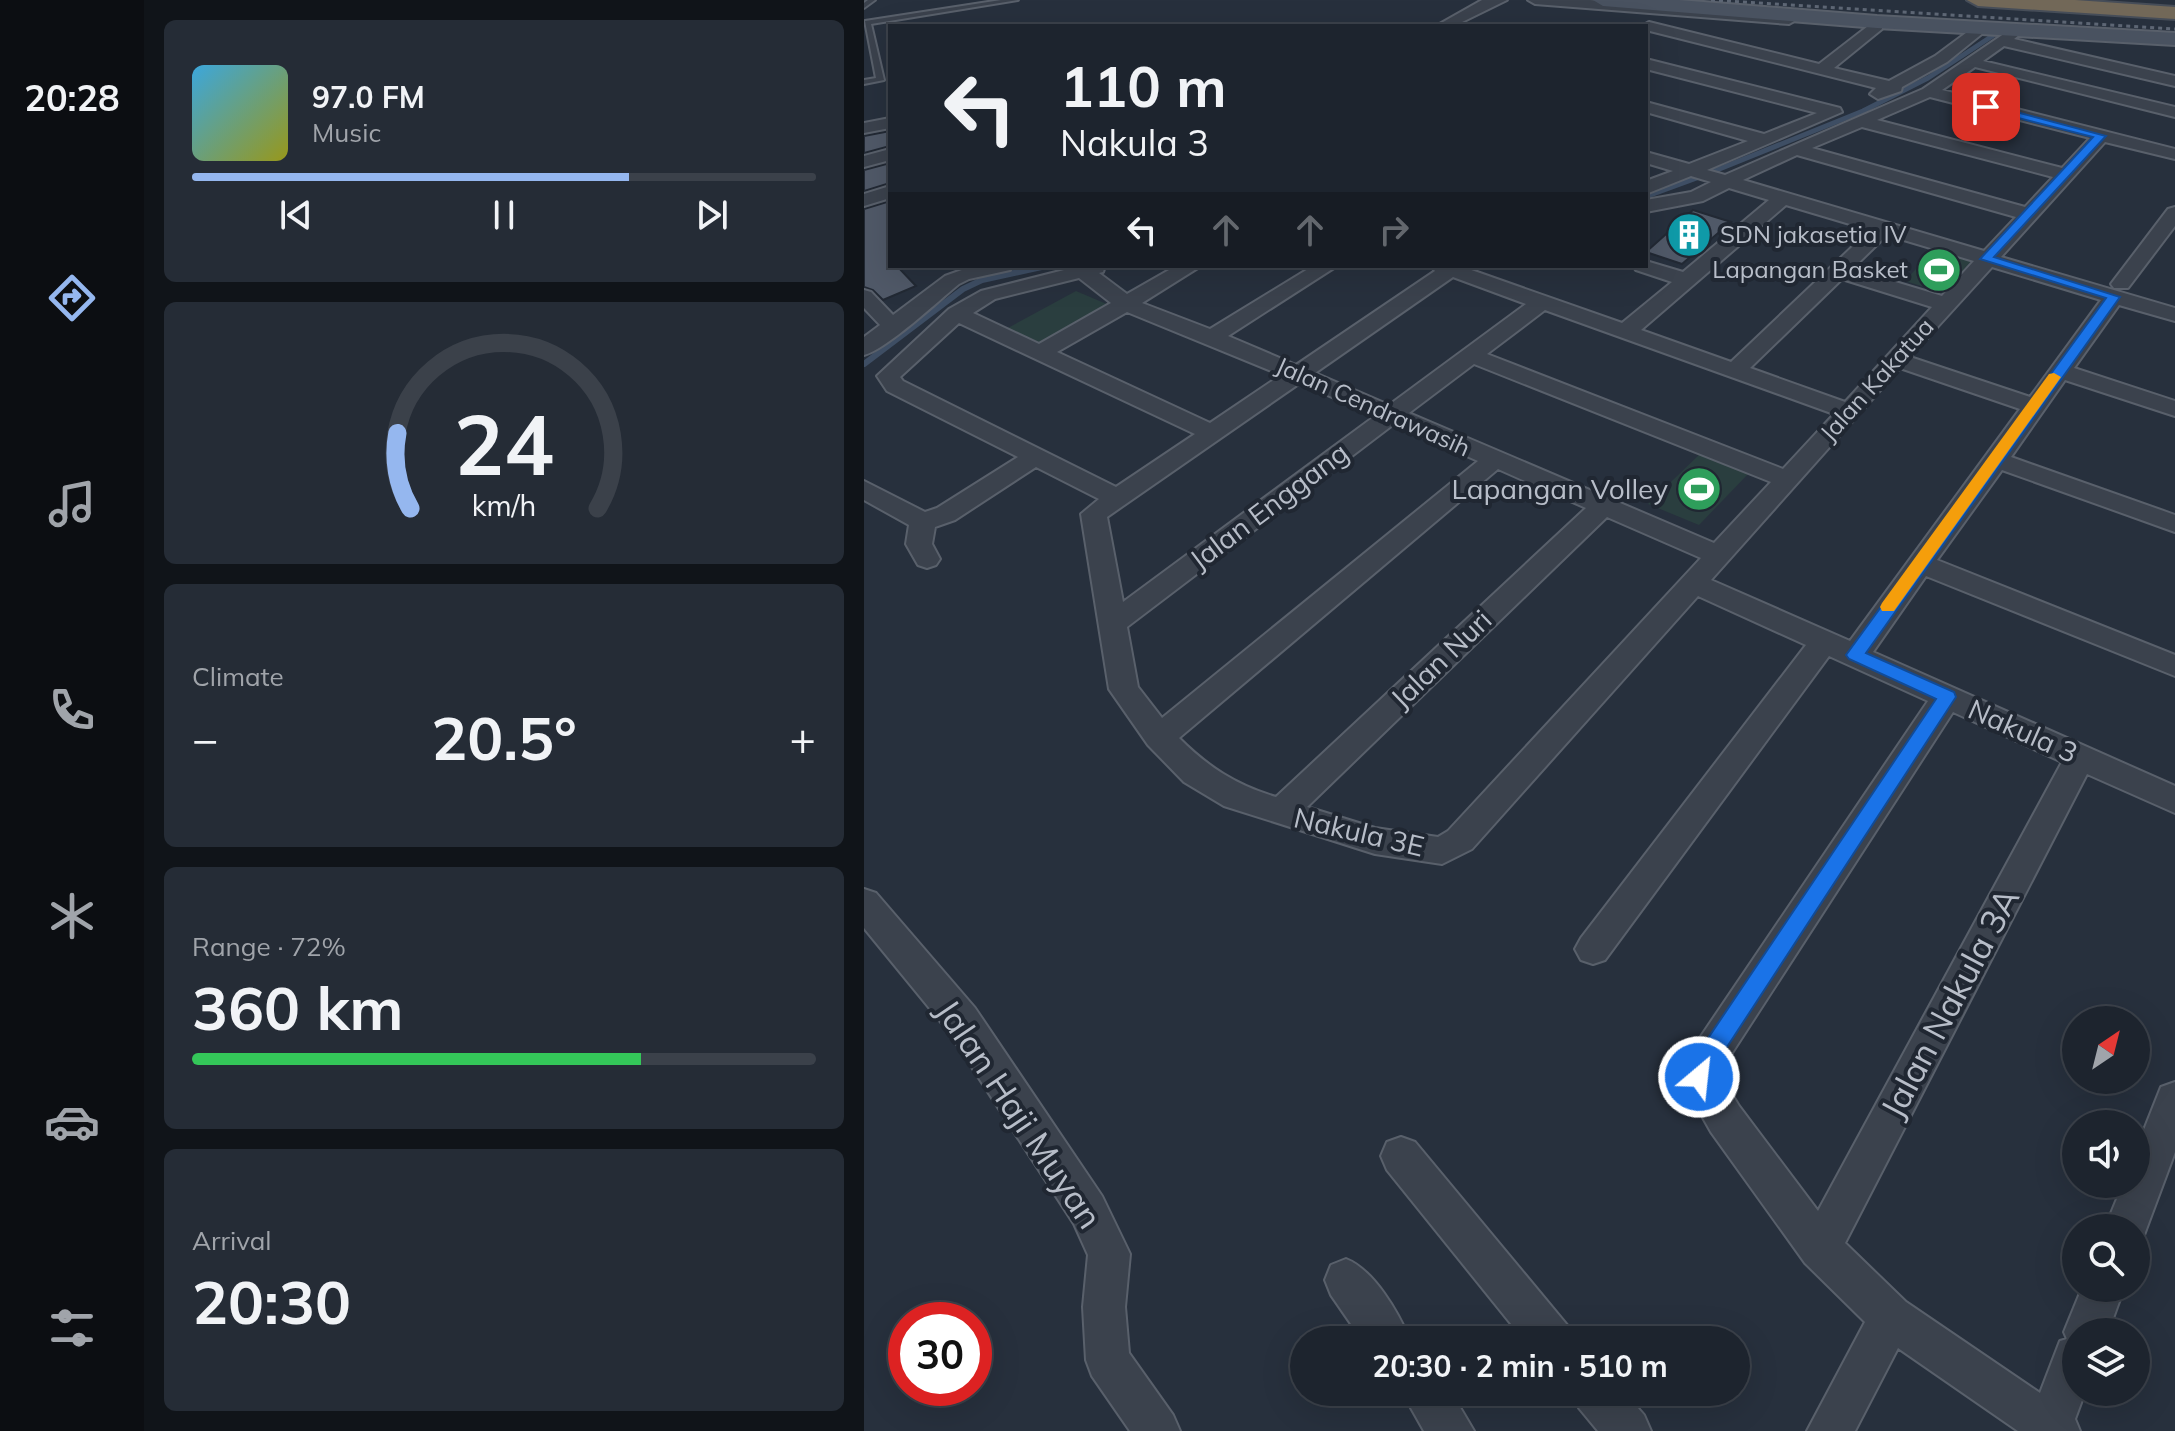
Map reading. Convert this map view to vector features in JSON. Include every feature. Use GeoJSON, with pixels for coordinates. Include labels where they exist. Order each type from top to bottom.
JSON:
{"type":"FeatureCollection","features":[{"type":"Feature","properties":{"kind":"highway"},"geometry":{"type":"LineString","coordinates":[[1978,0],[2175,10]]}},
{"type":"Feature","properties":{"kind":"highway"},"geometry":{"type":"LineString","coordinates":[[2071,0],[2175,10]]}},
{"type":"Feature","properties":{"kind":"street"},"geometry":{"type":"LineString","coordinates":[[1447,24],[1487,3],[1500,0]]}},
{"type":"Feature","properties":{"kind":"street"},"geometry":{"type":"LineString","coordinates":[[1535,0],[1877,22],[2010,36],[2175,39]]}},
{"type":"Feature","properties":{"kind":"street"},"geometry":{"type":"LineString","coordinates":[[1559,20],[1594,3],[1671,13],[1784,10],[2175,23]]}},
{"type":"Feature","properties":{"kind":"street"},"geometry":{"type":"LineString","coordinates":[[1648,187],[1895,88],[1975,33],[1877,26],[1784,10]]}},
{"type":"Feature","properties":{"kind":"street"},"geometry":{"type":"LineString","coordinates":[[1743,50],[1784,10]]}},
{"type":"Feature","properties":{"kind":"street"},"geometry":{"type":"LineString","coordinates":[[1648,27],[1671,13]]}},
{"type":"Feature","properties":{"kind":"street"},"geometry":{"type":"LineString","coordinates":[[1822,69],[1877,26]]}},
{"type":"Feature","properties":{"kind":"street"},"geometry":{"type":"LineString","coordinates":[[1648,27],[1895,88]]}},
{"type":"Feature","properties":{"kind":"street"},"geometry":{"type":"LineString","coordinates":[[1648,206],[1696,197],[1723,180],[1929,92],[2010,36],[2175,81]]}},
{"type":"Feature","properties":{"kind":"street"},"geometry":{"type":"LineString","coordinates":[[1648,64],[1846,107]]}},
{"type":"Feature","properties":{"kind":"street"},"geometry":{"type":"LineString","coordinates":[[1982,66],[2175,112]]}},
{"type":"Feature","properties":{"kind":"street"},"geometry":{"type":"LineString","coordinates":[[1929,92],[2175,154]]}},
{"type":"Feature","properties":{"kind":"street"},"geometry":{"type":"LineString","coordinates":[[1648,108],[1762,139]]}},
{"type":"Feature","properties":{"kind":"street"},"geometry":{"type":"LineString","coordinates":[[1863,122],[2065,174]]}},
{"type":"Feature","properties":{"kind":"street"},"geometry":{"type":"LineString","coordinates":[[864,128],[888,123]]}},
{"type":"Feature","properties":{"kind":"street","name":"Jalan Kakatua"},"geometry":{"type":"LineString","coordinates":[[1720,556],[1895,359],[2101,136]]}},
{"type":"Feature","properties":{"kind":"street"},"geometry":{"type":"LineString","coordinates":[[1796,149],[2027,214]]}},
{"type":"Feature","properties":{"kind":"street"},"geometry":{"type":"LineString","coordinates":[[864,162],[888,155]]}},
{"type":"Feature","properties":{"kind":"street"},"geometry":{"type":"LineString","coordinates":[[1648,158],[1986,259],[2118,290],[2175,315]]}},
{"type":"Feature","properties":{"kind":"street"},"geometry":{"type":"LineString","coordinates":[[1625,332],[1783,198]]}},
{"type":"Feature","properties":{"kind":"street"},"geometry":{"type":"LineString","coordinates":[[1855,655],[2118,290],[2168,233],[2175,213]]}},
{"type":"Feature","properties":{"kind":"street"},"geometry":{"type":"LineString","coordinates":[[1734,371],[1883,228]]}},
{"type":"Feature","properties":{"kind":"street"},"geometry":{"type":"LineString","coordinates":[[864,348],[959,270],[981,268]]}},
{"type":"Feature","properties":{"kind":"street"},"geometry":{"type":"LineString","coordinates":[[1078,268],[988,295],[957,314],[888,376],[895,386],[1117,498],[1446,268],[1848,411]]}},
{"type":"Feature","properties":{"kind":"street","name":"Jalan Cendrawasih"},"geometry":{"type":"LineString","coordinates":[[1078,268],[1126,304],[1212,337],[1720,556]]}},
{"type":"Feature","properties":{"kind":"street"},"geometry":{"type":"LineString","coordinates":[[1040,353],[1188,268]]}},
{"type":"Feature","properties":{"kind":"street"},"geometry":{"type":"LineString","coordinates":[[1212,337],[1324,268]]}},
{"type":"Feature","properties":{"kind":"street"},"geometry":{"type":"LineString","coordinates":[[1648,268],[1687,280]]}},
{"type":"Feature","properties":{"kind":"street"},"geometry":{"type":"LineString","coordinates":[[1838,271],[1945,304]]}},
{"type":"Feature","properties":{"kind":"street"},"geometry":{"type":"LineString","coordinates":[[864,296],[893,327]]}},
{"type":"Feature","properties":{"kind":"street","name":"Jalan Enggang"},"geometry":{"type":"LineString","coordinates":[[1112,624],[1542,302]]}},
{"type":"Feature","properties":{"kind":"street"},"geometry":{"type":"LineString","coordinates":[[957,314],[1212,433]]}},
{"type":"Feature","properties":{"kind":"street"},"geometry":{"type":"LineString","coordinates":[[1471,355],[1787,480]]}},
{"type":"Feature","properties":{"kind":"street"},"geometry":{"type":"LineString","coordinates":[[1895,359],[2033,406]]}},
{"type":"Feature","properties":{"kind":"street"},"geometry":{"type":"LineString","coordinates":[[2059,371],[2175,409]]}},
{"type":"Feature","properties":{"kind":"street"},"geometry":{"type":"LineString","coordinates":[[864,489],[923,522],[946,514],[1035,457]]}},
{"type":"Feature","properties":{"kind":"street"},"geometry":{"type":"LineString","coordinates":[[1994,459],[2175,524]]}},
{"type":"Feature","properties":{"kind":"street"},"geometry":{"type":"LineString","coordinates":[[1159,737],[1494,460]]}},
{"type":"Feature","properties":{"kind":"street","name":"Nakula 3E"},"geometry":{"type":"LineString","coordinates":[[1117,498],[1094,514],[1112,624],[1124,689],[1159,737],[1195,773],[1235,797],[1375,841],[1442,851],[1460,840],[1720,556]]}},
{"type":"Feature","properties":{"kind":"street","name":"Jalan Nuri"},"geometry":{"type":"LineString","coordinates":[[1280,813],[1603,506]]}},
{"type":"Feature","properties":{"kind":"street"},"geometry":{"type":"LineString","coordinates":[[923,522],[919,544],[927,559]]}},
{"type":"Feature","properties":{"kind":"street"},"geometry":{"type":"LineString","coordinates":[[1919,563],[2175,666]]}},
{"type":"Feature","properties":{"kind":"street","name":"Nakula 3"},"geometry":{"type":"LineString","coordinates":[[1696,584],[2175,800]]}},
{"type":"Feature","properties":{"kind":"street"},"geometry":{"type":"LineString","coordinates":[[1593,949],[1824,641]]}},
{"type":"Feature","properties":{"kind":"street"},"geometry":{"type":"LineString","coordinates":[[1947,697],[1710,1053],[1699,1077],[1725,1119],[1820,1248],[1891,1317],[2051,1429],[2062,1397]]}},
{"type":"Feature","properties":{"kind":"street","name":"Jalan Nakula 3A"},"geometry":{"type":"LineString","coordinates":[[1820,1248],[2080,757]]}},
{"type":"Feature","properties":{"kind":"street","name":"Jalan Haji Muyan"},"geometry":{"type":"LineString","coordinates":[[864,903],[962,1020],[1088,1210],[1109,1254],[1104,1307],[1108,1360],[1157,1431]]}},
{"type":"Feature","properties":{"kind":"street"},"geometry":{"type":"LineString","coordinates":[[2131,1214],[2175,1100]]}},
{"type":"Feature","properties":{"kind":"street"},"geometry":{"type":"LineString","coordinates":[[1401,1156],[1541,1326]]}},
{"type":"Feature","properties":{"kind":"street"},"geometry":{"type":"LineString","coordinates":[[1346,1280],[1378,1326]]}},
{"type":"Feature","properties":{"kind":"street"},"geometry":{"type":"LineString","coordinates":[[1830,1431],[1891,1317]]}},
{"type":"Feature","properties":{"kind":"street"},"geometry":{"type":"LineString","coordinates":[[1434,1406],[1451,1431]]}},
{"type":"Feature","properties":{"kind":"street"},"geometry":{"type":"LineString","coordinates":[[1607,1406],[1628,1431]]}},
{"type":"Feature","properties":{"kind":"lane"},"geometry":{"type":"LineString","coordinates":[[872,0],[864,9],[880,80]]}},
{"type":"Feature","properties":{"kind":"lane"},"geometry":{"type":"LineString","coordinates":[[867,22],[965,4],[1015,0]]}},
{"type":"Feature","properties":{"kind":"lane"},"geometry":{"type":"LineString","coordinates":[[864,82],[888,78]]}},
{"type":"Feature","properties":{"kind":"green space","name":"Lapangan Basket"},"geometry":{"type":"Polygon","coordinates":[[[1934,249],[1972,260],[1944,293],[1905,281],[1934,249]]]}},
{"type":"Feature","properties":{"kind":"green space"},"geometry":{"type":"Polygon","coordinates":[[[1076,291],[1109,305],[1040,344],[1006,329],[1076,291]]]}},
{"type":"Feature","properties":{"kind":"green space","name":"Lapangan Volley"},"geometry":{"type":"Polygon","coordinates":[[[1700,454],[1749,473],[1699,525],[1648,504],[1700,454]]]}},
{"type":"Feature","properties":{"kind":"building"},"geometry":{"type":"Polygon","coordinates":[[[888,131],[888,147],[864,153],[864,136],[888,131]]]}},
{"type":"Feature","properties":{"kind":"building"},"geometry":{"type":"Polygon","coordinates":[[[888,164],[888,184],[864,191],[864,170],[888,164]]]}},
{"type":"Feature","properties":{"kind":"building"},"geometry":{"type":"Polygon","coordinates":[[[888,202],[888,268],[899,268],[916,286],[883,300],[873,290],[864,287],[864,209],[888,202]]]}},
{"type":"Feature","properties":{"kind":"building","name":"SDN jakasetia IV"},"geometry":{"type":"Polygon","coordinates":[[[1693,210],[1731,222],[1682,264],[1648,250],[1693,210]]]}},
{"type":"Feature","properties":{"kind":"waterway"},"geometry":{"type":"LineString","coordinates":[[1716,170],[1863,111],[1928,78],[2000,31]]}},
{"type":"Feature","properties":{"kind":"waterway"},"geometry":{"type":"LineString","coordinates":[[1648,195],[1716,170]]}},
{"type":"Feature","properties":{"kind":"waterway"},"geometry":{"type":"LineString","coordinates":[[1712,172],[1716,170]]}},
{"type":"Feature","properties":{"kind":"waterway"},"geometry":{"type":"LineString","coordinates":[[864,364],[963,289],[982,280],[1037,268]]}},
{"type":"Feature","properties":{"kind":"railway"},"geometry":{"type":"LineString","coordinates":[[1711,0],[2175,29]]}},
{"type":"Feature","properties":{"kind":"slow traffic"},"geometry":{"type":"LineString","coordinates":[[1888,607],[2054,377]]}},
{"type":"Feature","properties":{"kind":"place","name":"SDN jakasetia IV"},"geometry":{"type":"Point","coordinates":[1689,235]}},
{"type":"Feature","properties":{"kind":"place","name":"Lapangan Basket"},"geometry":{"type":"Point","coordinates":[1939,270]}},
{"type":"Feature","properties":{"kind":"place","name":"Lapangan Volley"},"geometry":{"type":"Point","coordinates":[1699,489]}},
{"type":"Feature","properties":{"kind":"route"},"geometry":{"type":"LineString","coordinates":[[1699,1077],[1702,1066],[1947,697],[1855,655],[2114,297],[1986,259],[2101,136],[1986,107]]}}]}
